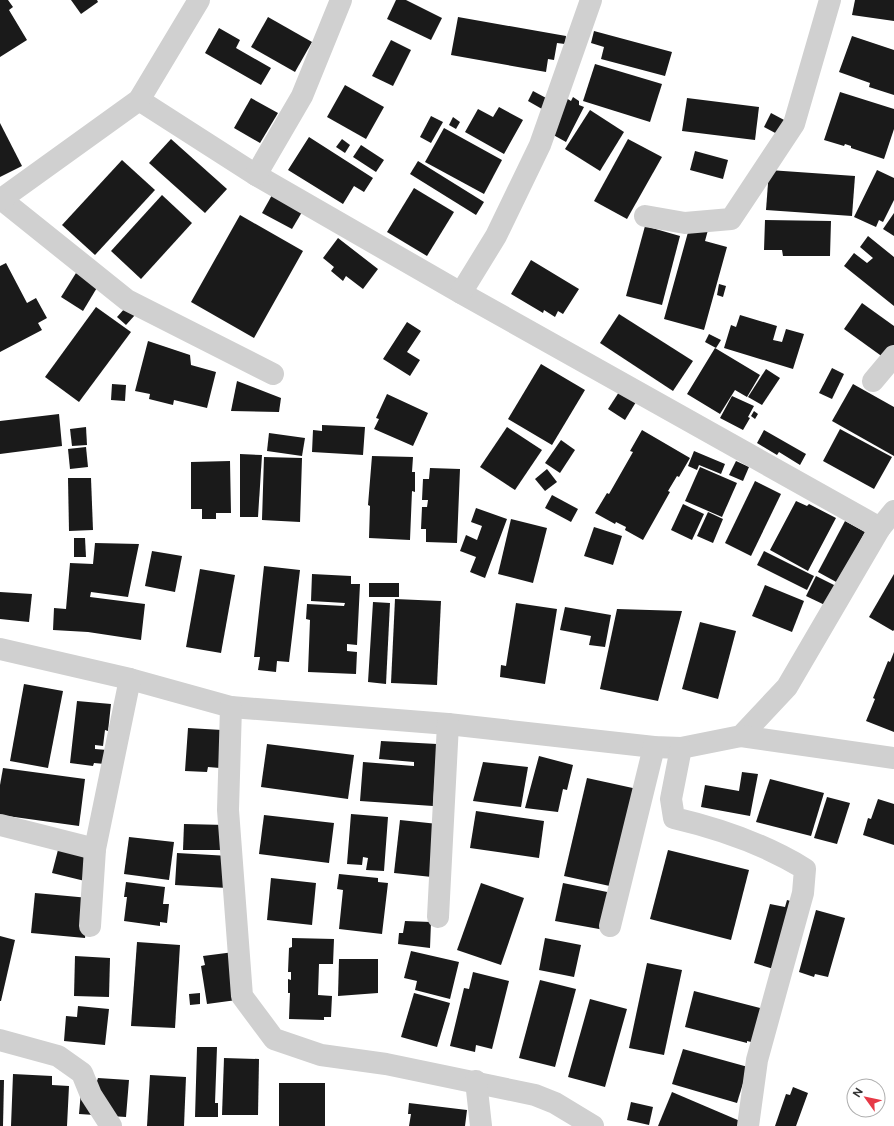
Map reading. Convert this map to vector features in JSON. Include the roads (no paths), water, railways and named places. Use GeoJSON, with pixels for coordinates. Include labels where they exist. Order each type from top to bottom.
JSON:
{"type":"FeatureCollection","features":[{"type":"Feature","properties":{"kind":"street"},"geometry":{"type":"LineString","coordinates":[[199,0],[139,100],[1,199],[127,300],[273,374]]}},
{"type":"Feature","properties":{"kind":"street"},"geometry":{"type":"LineString","coordinates":[[256,175],[302,96],[340,0]]}},
{"type":"Feature","properties":{"kind":"street"},"geometry":{"type":"LineString","coordinates":[[461,293],[496,236],[540,145],[591,0]]}},
{"type":"Feature","properties":{"kind":"street"},"geometry":{"type":"LineString","coordinates":[[645,216],[685,223],[731,219],[794,124],[830,0]]}},
{"type":"Feature","properties":{"kind":"street"},"geometry":{"type":"LineString","coordinates":[[139,100],[256,175],[461,293],[880,528]]}},
{"type":"Feature","properties":{"kind":"street"},"geometry":{"type":"LineString","coordinates":[[873,381],[894,356]]}},
{"type":"Feature","properties":{"kind":"street"},"geometry":{"type":"LineString","coordinates":[[741,736],[787,686],[880,528],[894,511]]}},
{"type":"Feature","properties":{"kind":"street"},"geometry":{"type":"LineString","coordinates":[[0,649],[130,679],[231,707],[448,724],[654,747],[682,748],[741,736],[894,758]]}},
{"type":"Feature","properties":{"kind":"street"},"geometry":{"type":"LineString","coordinates":[[90,926],[95,848],[130,679]]}},
{"type":"Feature","properties":{"kind":"street"},"geometry":{"type":"LineString","coordinates":[[231,707],[228,810],[242,996],[274,1039],[321,1055],[386,1064],[476,1081],[535,1095],[554,1103],[593,1126]]}},
{"type":"Feature","properties":{"kind":"street"},"geometry":{"type":"LineString","coordinates":[[438,917],[448,724]]}},
{"type":"Feature","properties":{"kind":"street"},"geometry":{"type":"LineString","coordinates":[[610,926],[654,747]]}},
{"type":"Feature","properties":{"kind":"street"},"geometry":{"type":"LineString","coordinates":[[682,748],[671,799],[674,818],[694,823],[781,854],[804,868],[803,893],[757,1060],[748,1126]]}},
{"type":"Feature","properties":{"kind":"street"},"geometry":{"type":"LineString","coordinates":[[0,825],[95,848]]}},
{"type":"Feature","properties":{"kind":"street"},"geometry":{"type":"LineString","coordinates":[[0,1040],[58,1056],[82,1073],[91,1095],[111,1126]]}},
{"type":"Feature","properties":{"kind":"street"},"geometry":{"type":"LineString","coordinates":[[476,1081],[481,1126]]}}]}
